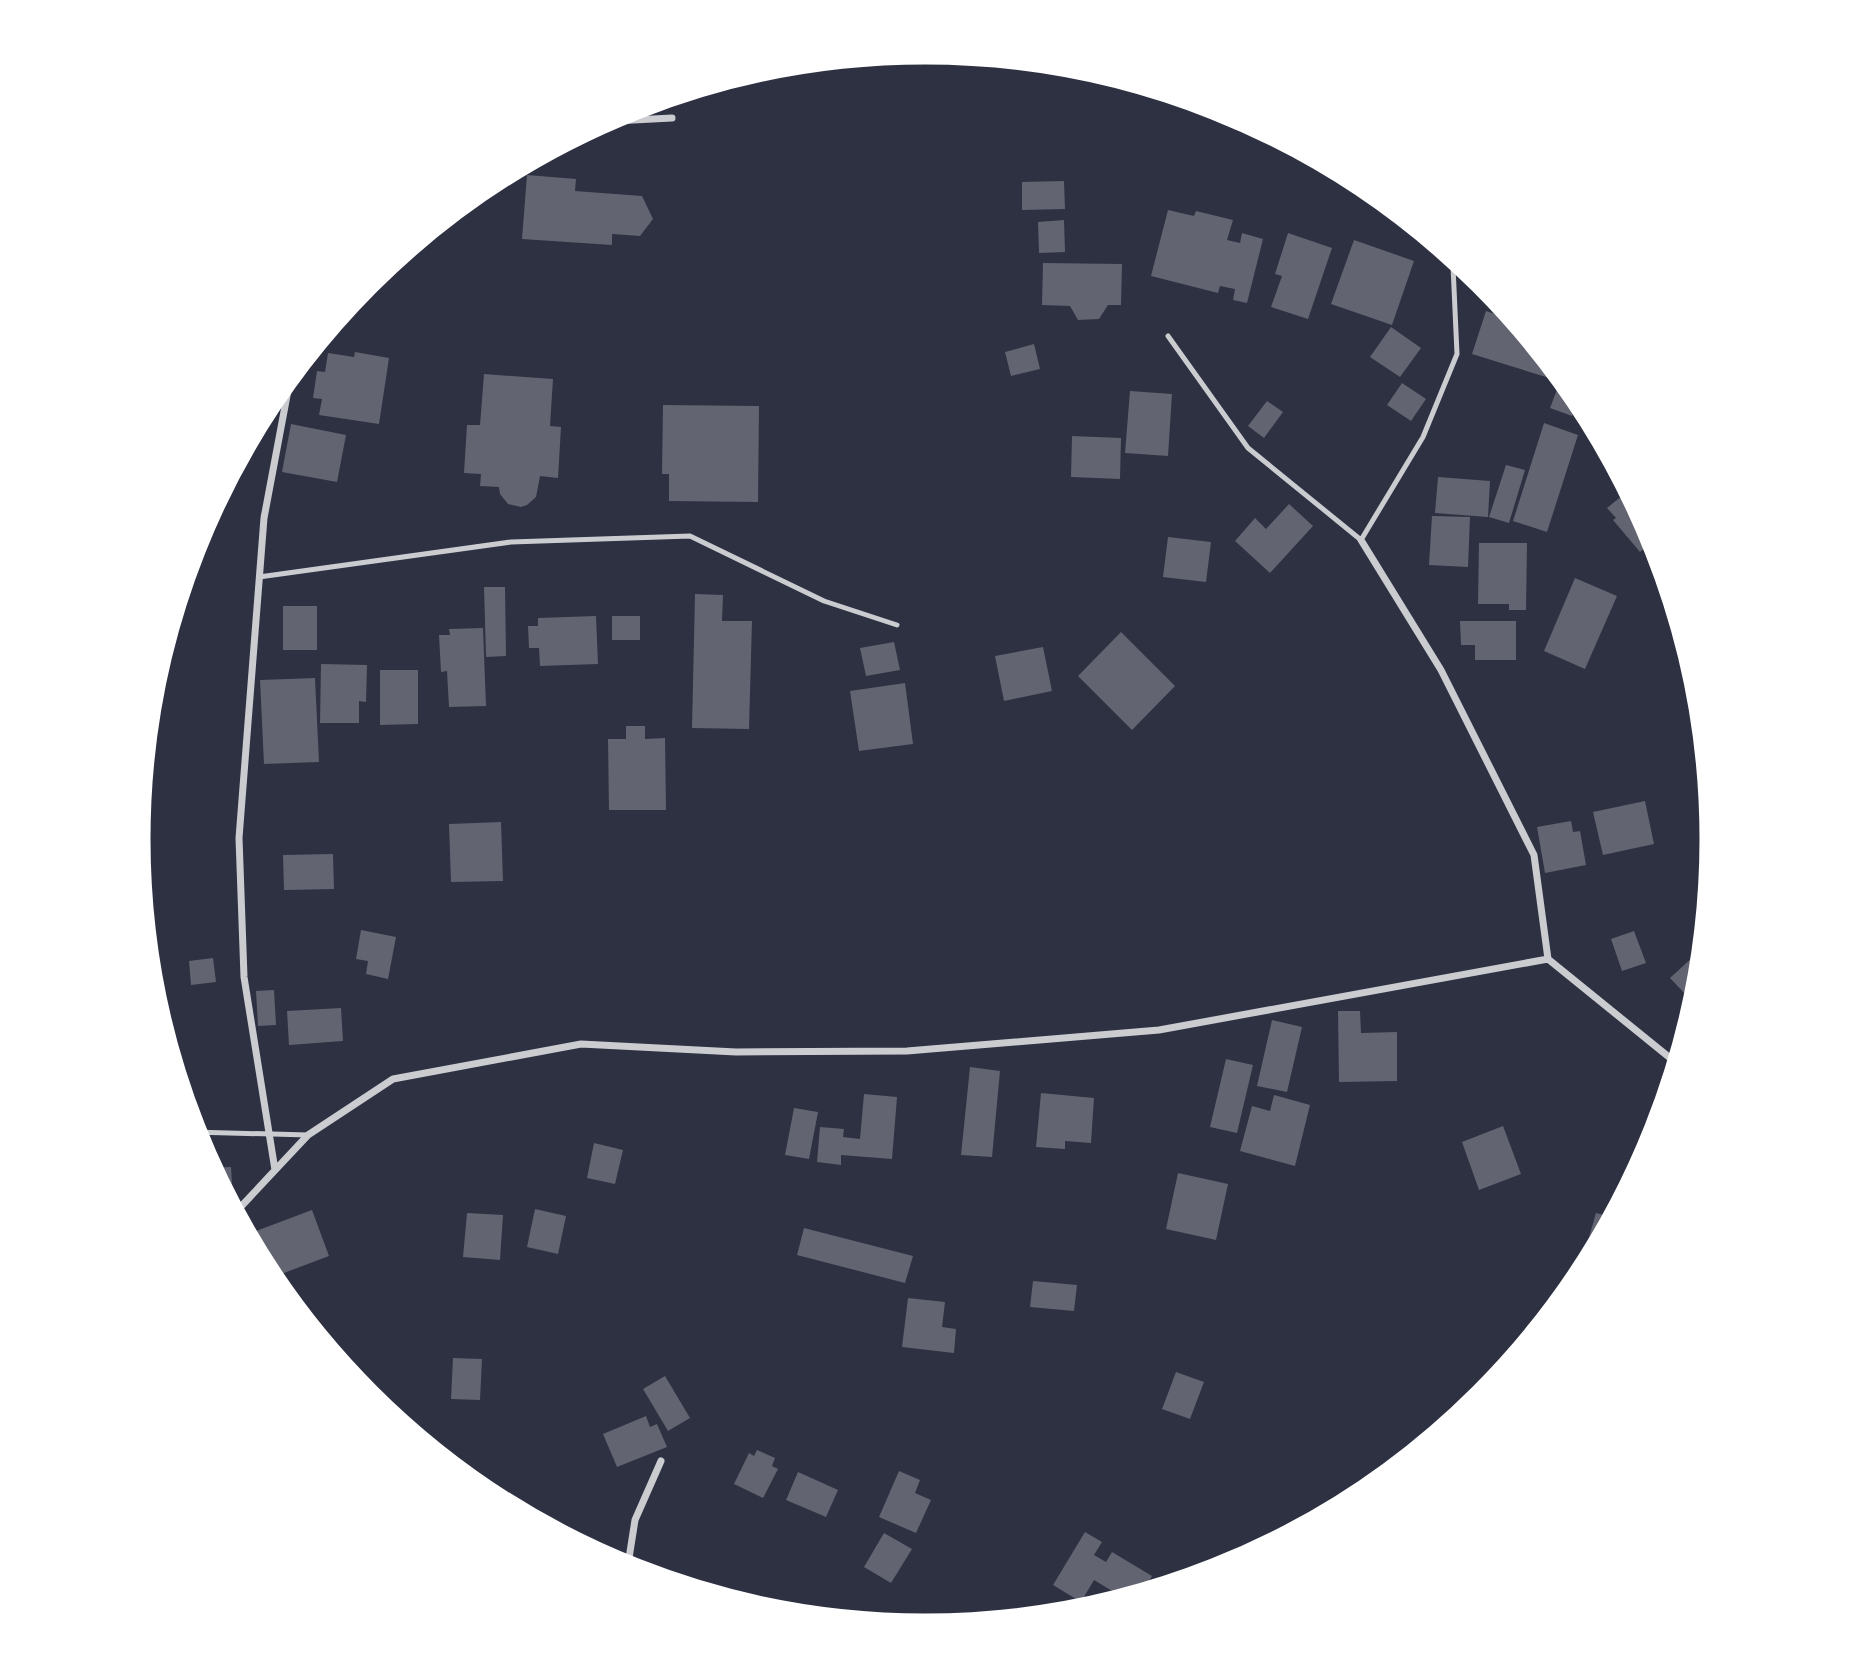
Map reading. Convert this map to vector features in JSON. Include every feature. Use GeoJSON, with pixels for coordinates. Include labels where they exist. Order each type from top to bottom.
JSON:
{"type":"FeatureCollection","features":[{"type":"Feature","properties":{"kind":"street"},"geometry":{"type":"LineString","coordinates":[[624,121],[672,118]]}},
{"type":"Feature","properties":{"kind":"street"},"geometry":{"type":"LineString","coordinates":[[275,1170],[244,977],[239,838],[264,518],[288,392]]}},
{"type":"Feature","properties":{"kind":"street"},"geometry":{"type":"LineString","coordinates":[[1361,540],[1441,670],[1534,855],[1548,959],[1672,1060]]}},
{"type":"Feature","properties":{"kind":"street"},"geometry":{"type":"LineString","coordinates":[[240,1207],[308,1135],[393,1079],[581,1044],[736,1052],[907,1051],[1159,1030],[1548,959]]}},
{"type":"Feature","properties":{"kind":"street"},"geometry":{"type":"LineString","coordinates":[[629,1559],[635,1520],[662,1461]]}},
{"type":"Feature","properties":{"kind":"lane"},"geometry":{"type":"LineString","coordinates":[[1168,336],[1248,448],[1361,540],[1423,437],[1457,354],[1453,266]]}},
{"type":"Feature","properties":{"kind":"lane"},"geometry":{"type":"LineString","coordinates":[[259,577],[511,542],[690,536],[824,601],[897,625]]}},
{"type":"Feature","properties":{"kind":"lane"},"geometry":{"type":"LineString","coordinates":[[204,1132],[308,1135]]}},
{"type":"Feature","properties":{"kind":"building"},"geometry":{"type":"Polygon","coordinates":[[[527,175],[576,179],[575,191],[642,196],[653,219],[640,236],[612,234],[612,245],[522,239],[527,175]]]}},
{"type":"Feature","properties":{"kind":"building"},"geometry":{"type":"Polygon","coordinates":[[[1064,181],[1065,209],[1022,210],[1022,182],[1064,181]]]}},
{"type":"Feature","properties":{"kind":"building"},"geometry":{"type":"Polygon","coordinates":[[[1168,210],[1194,216],[1196,211],[1233,220],[1227,240],[1240,243],[1242,233],[1263,239],[1247,303],[1233,300],[1235,289],[1220,286],[1218,293],[1151,276],[1168,210]]]}},
{"type":"Feature","properties":{"kind":"building"},"geometry":{"type":"Polygon","coordinates":[[[1064,220],[1065,252],[1039,253],[1038,222],[1064,220]]]}},
{"type":"Feature","properties":{"kind":"building"},"geometry":{"type":"Polygon","coordinates":[[[1288,233],[1332,248],[1308,319],[1271,307],[1282,276],[1275,274],[1288,233]]]}},
{"type":"Feature","properties":{"kind":"building"},"geometry":{"type":"Polygon","coordinates":[[[1354,240],[1414,261],[1392,325],[1331,304],[1354,240]]]}},
{"type":"Feature","properties":{"kind":"building"},"geometry":{"type":"Polygon","coordinates":[[[1043,263],[1122,264],[1121,305],[1108,305],[1099,319],[1078,320],[1070,306],[1042,305],[1043,263]]]}},
{"type":"Feature","properties":{"kind":"building"},"geometry":{"type":"Polygon","coordinates":[[[1486,311],[1503,316],[1555,380],[1472,354],[1486,311]]]}},
{"type":"Feature","properties":{"kind":"building"},"geometry":{"type":"Polygon","coordinates":[[[1391,327],[1421,348],[1400,377],[1370,357],[1391,327]]]}},
{"type":"Feature","properties":{"kind":"building"},"geometry":{"type":"Polygon","coordinates":[[[1034,344],[1040,369],[1011,376],[1005,352],[1034,344]]]}},
{"type":"Feature","properties":{"kind":"building"},"geometry":{"type":"Polygon","coordinates":[[[355,352],[389,358],[379,424],[319,415],[322,399],[313,398],[317,371],[325,372],[328,353],[354,357],[355,352]]]}},
{"type":"Feature","properties":{"kind":"building"},"geometry":{"type":"Polygon","coordinates":[[[484,374],[553,379],[550,426],[561,427],[558,478],[540,476],[536,497],[521,507],[508,504],[500,494],[499,487],[480,486],[481,474],[464,473],[467,425],[480,425],[484,374]]]}},
{"type":"Feature","properties":{"kind":"building"},"geometry":{"type":"Polygon","coordinates":[[[1402,383],[1426,399],[1411,421],[1387,405],[1402,383]]]}},
{"type":"Feature","properties":{"kind":"building"},"geometry":{"type":"Polygon","coordinates":[[[1559,385],[1575,409],[1572,416],[1550,408],[1559,385]]]}},
{"type":"Feature","properties":{"kind":"building"},"geometry":{"type":"Polygon","coordinates":[[[1130,391],[1172,394],[1168,456],[1125,453],[1130,391]]]}},
{"type":"Feature","properties":{"kind":"building"},"geometry":{"type":"Polygon","coordinates":[[[1267,401],[1283,412],[1264,438],[1248,426],[1267,401]]]}},
{"type":"Feature","properties":{"kind":"building"},"geometry":{"type":"Polygon","coordinates":[[[663,405],[759,406],[758,502],[669,501],[669,474],[662,474],[663,405]]]}},
{"type":"Feature","properties":{"kind":"building"},"geometry":{"type":"Polygon","coordinates":[[[1544,423],[1578,435],[1547,532],[1513,521],[1544,423]]]}},
{"type":"Feature","properties":{"kind":"building"},"geometry":{"type":"Polygon","coordinates":[[[291,424],[346,435],[337,482],[282,472],[291,424]]]}},
{"type":"Feature","properties":{"kind":"building"},"geometry":{"type":"Polygon","coordinates":[[[1072,436],[1121,438],[1120,479],[1071,477],[1072,436]]]}},
{"type":"Feature","properties":{"kind":"building"},"geometry":{"type":"Polygon","coordinates":[[[1506,465],[1525,470],[1509,523],[1489,517],[1506,465]]]}},
{"type":"Feature","properties":{"kind":"building"},"geometry":{"type":"Polygon","coordinates":[[[1438,477],[1490,481],[1488,517],[1435,513],[1438,477]]]}},
{"type":"Feature","properties":{"kind":"building"},"geometry":{"type":"Polygon","coordinates":[[[1623,495],[1647,546],[1640,552],[1613,520],[1616,518],[1607,508],[1623,495]]]}},
{"type":"Feature","properties":{"kind":"building"},"geometry":{"type":"Polygon","coordinates":[[[1289,504],[1313,526],[1270,573],[1235,541],[1255,518],[1266,529],[1289,504]]]}},
{"type":"Feature","properties":{"kind":"building"},"geometry":{"type":"Polygon","coordinates":[[[1432,516],[1470,517],[1468,567],[1429,565],[1432,516]]]}},
{"type":"Feature","properties":{"kind":"building"},"geometry":{"type":"Polygon","coordinates":[[[1168,537],[1211,542],[1206,582],[1163,577],[1168,537]]]}},
{"type":"Feature","properties":{"kind":"building"},"geometry":{"type":"Polygon","coordinates":[[[1479,543],[1527,543],[1526,610],[1509,610],[1509,604],[1478,604],[1479,543]]]}},
{"type":"Feature","properties":{"kind":"building"},"geometry":{"type":"Polygon","coordinates":[[[1575,578],[1617,596],[1585,669],[1544,651],[1575,578]]]}},
{"type":"Feature","properties":{"kind":"building"},"geometry":{"type":"Polygon","coordinates":[[[484,587],[505,587],[506,656],[486,657],[484,587]]]}},
{"type":"Feature","properties":{"kind":"building"},"geometry":{"type":"Polygon","coordinates":[[[695,594],[723,595],[722,621],[752,621],[749,729],[692,728],[695,594]]]}},
{"type":"Feature","properties":{"kind":"building"},"geometry":{"type":"Polygon","coordinates":[[[283,606],[317,606],[317,650],[283,650],[283,606]]]}},
{"type":"Feature","properties":{"kind":"building"},"geometry":{"type":"Polygon","coordinates":[[[596,616],[598,664],[540,666],[539,648],[529,648],[528,626],[538,626],[538,618],[596,616]]]}},
{"type":"Feature","properties":{"kind":"building"},"geometry":{"type":"Polygon","coordinates":[[[612,616],[640,616],[640,640],[612,640],[612,616]]]}},
{"type":"Feature","properties":{"kind":"building"},"geometry":{"type":"Polygon","coordinates":[[[1460,621],[1516,621],[1516,660],[1475,660],[1475,645],[1461,645],[1460,621]]]}},
{"type":"Feature","properties":{"kind":"building"},"geometry":{"type":"Polygon","coordinates":[[[483,628],[486,706],[449,707],[447,671],[441,672],[439,635],[450,635],[449,629],[483,628]]]}},
{"type":"Feature","properties":{"kind":"building"},"geometry":{"type":"Polygon","coordinates":[[[1121,632],[1175,686],[1132,730],[1078,676],[1121,632]]]}},
{"type":"Feature","properties":{"kind":"building"},"geometry":{"type":"Polygon","coordinates":[[[894,642],[900,670],[866,676],[860,648],[894,642]]]}},
{"type":"Feature","properties":{"kind":"building"},"geometry":{"type":"Polygon","coordinates":[[[1043,647],[1052,691],[1004,701],[995,656],[1043,647]]]}},
{"type":"Feature","properties":{"kind":"building"},"geometry":{"type":"Polygon","coordinates":[[[321,664],[367,665],[366,702],[359,701],[359,723],[320,723],[321,664]]]}},
{"type":"Feature","properties":{"kind":"building"},"geometry":{"type":"Polygon","coordinates":[[[380,670],[418,670],[418,724],[380,725],[380,670]]]}},
{"type":"Feature","properties":{"kind":"building"},"geometry":{"type":"Polygon","coordinates":[[[315,678],[319,762],[264,764],[260,680],[315,678]]]}},
{"type":"Feature","properties":{"kind":"building"},"geometry":{"type":"Polygon","coordinates":[[[905,683],[913,744],[859,751],[850,691],[905,683]]]}},
{"type":"Feature","properties":{"kind":"building"},"geometry":{"type":"Polygon","coordinates":[[[626,726],[645,726],[645,739],[665,738],[666,810],[609,810],[608,739],[626,739],[626,726]]]}},
{"type":"Feature","properties":{"kind":"building"},"geometry":{"type":"Polygon","coordinates":[[[1645,801],[1654,844],[1603,855],[1593,812],[1645,801]]]}},
{"type":"Feature","properties":{"kind":"building"},"geometry":{"type":"Polygon","coordinates":[[[1571,821],[1573,832],[1580,831],[1586,865],[1545,873],[1537,827],[1571,821]]]}},
{"type":"Feature","properties":{"kind":"building"},"geometry":{"type":"Polygon","coordinates":[[[501,822],[503,881],[451,882],[449,824],[501,822]]]}},
{"type":"Feature","properties":{"kind":"building"},"geometry":{"type":"Polygon","coordinates":[[[333,854],[334,889],[284,890],[283,855],[333,854]]]}},
{"type":"Feature","properties":{"kind":"building"},"geometry":{"type":"Polygon","coordinates":[[[361,930],[396,937],[388,979],[366,974],[368,961],[356,959],[361,930]]]}},
{"type":"Feature","properties":{"kind":"building"},"geometry":{"type":"Polygon","coordinates":[[[1634,931],[1646,963],[1622,971],[1611,939],[1634,931]]]}},
{"type":"Feature","properties":{"kind":"building"},"geometry":{"type":"Polygon","coordinates":[[[1694,956],[1695,957],[1687,996],[1670,978],[1694,956]]]}},
{"type":"Feature","properties":{"kind":"building"},"geometry":{"type":"Polygon","coordinates":[[[213,958],[216,982],[191,985],[189,961],[213,958]]]}},
{"type":"Feature","properties":{"kind":"building"},"geometry":{"type":"Polygon","coordinates":[[[274,990],[276,1025],[258,1026],[256,991],[274,990]]]}},
{"type":"Feature","properties":{"kind":"building"},"geometry":{"type":"Polygon","coordinates":[[[341,1008],[343,1041],[289,1045],[287,1011],[341,1008]]]}},
{"type":"Feature","properties":{"kind":"building"},"geometry":{"type":"Polygon","coordinates":[[[1338,1011],[1360,1011],[1361,1033],[1397,1032],[1397,1081],[1339,1082],[1338,1011]]]}},
{"type":"Feature","properties":{"kind":"building"},"geometry":{"type":"Polygon","coordinates":[[[1272,1020],[1302,1027],[1287,1092],[1257,1086],[1272,1020]]]}},
{"type":"Feature","properties":{"kind":"building"},"geometry":{"type":"Polygon","coordinates":[[[1226,1059],[1253,1065],[1237,1133],[1210,1127],[1226,1059]]]}},
{"type":"Feature","properties":{"kind":"building"},"geometry":{"type":"Polygon","coordinates":[[[970,1067],[1000,1071],[992,1157],[961,1155],[970,1067]]]}},
{"type":"Feature","properties":{"kind":"building"},"geometry":{"type":"Polygon","coordinates":[[[1041,1093],[1094,1098],[1091,1143],[1065,1141],[1065,1149],[1036,1147],[1041,1093]]]}},
{"type":"Feature","properties":{"kind":"building"},"geometry":{"type":"Polygon","coordinates":[[[864,1094],[897,1097],[892,1159],[841,1155],[841,1165],[817,1162],[820,1127],[844,1129],[843,1137],[860,1139],[864,1094]]]}},
{"type":"Feature","properties":{"kind":"building"},"geometry":{"type":"Polygon","coordinates":[[[1274,1095],[1310,1105],[1295,1166],[1240,1151],[1252,1106],[1270,1111],[1274,1095]]]}},
{"type":"Feature","properties":{"kind":"building"},"geometry":{"type":"Polygon","coordinates":[[[794,1108],[818,1112],[809,1159],[785,1155],[794,1108]]]}},
{"type":"Feature","properties":{"kind":"building"},"geometry":{"type":"Polygon","coordinates":[[[1503,1126],[1521,1174],[1479,1190],[1462,1142],[1503,1126]]]}},
{"type":"Feature","properties":{"kind":"building"},"geometry":{"type":"Polygon","coordinates":[[[594,1143],[623,1150],[615,1184],[587,1178],[594,1143]]]}},
{"type":"Feature","properties":{"kind":"building"},"geometry":{"type":"Polygon","coordinates":[[[231,1167],[233,1193],[227,1183],[220,1168],[231,1167]]]}},
{"type":"Feature","properties":{"kind":"building"},"geometry":{"type":"Polygon","coordinates":[[[1178,1173],[1228,1184],[1216,1240],[1166,1229],[1178,1173]]]}},
{"type":"Feature","properties":{"kind":"building"},"geometry":{"type":"Polygon","coordinates":[[[535,1209],[566,1216],[558,1254],[527,1247],[535,1209]]]}},
{"type":"Feature","properties":{"kind":"building"},"geometry":{"type":"Polygon","coordinates":[[[312,1210],[329,1256],[280,1274],[253,1232],[312,1210]]]}},
{"type":"Feature","properties":{"kind":"building"},"geometry":{"type":"Polygon","coordinates":[[[467,1213],[503,1215],[500,1260],[463,1257],[467,1213]]]}},
{"type":"Feature","properties":{"kind":"building"},"geometry":{"type":"Polygon","coordinates":[[[1596,1213],[1607,1216],[1600,1228],[1585,1251],[1596,1213]]]}},
{"type":"Feature","properties":{"kind":"building"},"geometry":{"type":"Polygon","coordinates":[[[804,1228],[913,1256],[905,1283],[797,1255],[804,1228]]]}},
{"type":"Feature","properties":{"kind":"building"},"geometry":{"type":"Polygon","coordinates":[[[1033,1281],[1077,1285],[1074,1311],[1030,1307],[1033,1281]]]}},
{"type":"Feature","properties":{"kind":"building"},"geometry":{"type":"Polygon","coordinates":[[[908,1298],[945,1302],[942,1327],[956,1329],[954,1353],[902,1347],[908,1298]]]}},
{"type":"Feature","properties":{"kind":"building"},"geometry":{"type":"Polygon","coordinates":[[[453,1358],[482,1359],[480,1400],[451,1399],[453,1358]]]}},
{"type":"Feature","properties":{"kind":"building"},"geometry":{"type":"Polygon","coordinates":[[[1176,1372],[1204,1382],[1190,1419],[1162,1409],[1176,1372]]]}},
{"type":"Feature","properties":{"kind":"building"},"geometry":{"type":"Polygon","coordinates":[[[665,1376],[690,1418],[668,1431],[643,1389],[665,1376]]]}},
{"type":"Feature","properties":{"kind":"building"},"geometry":{"type":"Polygon","coordinates":[[[646,1416],[650,1427],[657,1424],[667,1447],[617,1467],[603,1434],[646,1416]]]}},
{"type":"Feature","properties":{"kind":"building"},"geometry":{"type":"Polygon","coordinates":[[[757,1450],[775,1458],[772,1466],[778,1469],[763,1498],[734,1484],[749,1453],[754,1456],[757,1450]]]}},
{"type":"Feature","properties":{"kind":"building"},"geometry":{"type":"Polygon","coordinates":[[[899,1471],[920,1480],[915,1493],[931,1500],[916,1533],[879,1517],[899,1471]]]}},
{"type":"Feature","properties":{"kind":"building"},"geometry":{"type":"Polygon","coordinates":[[[798,1472],[838,1490],[826,1517],[786,1500],[798,1472]]]}},
{"type":"Feature","properties":{"kind":"building"},"geometry":{"type":"Polygon","coordinates":[[[1085,1532],[1102,1542],[1094,1555],[1106,1562],[1112,1552],[1152,1576],[1147,1585],[1116,1594],[1094,1580],[1081,1602],[1053,1585],[1085,1532]]]}},
{"type":"Feature","properties":{"kind":"building"},"geometry":{"type":"Polygon","coordinates":[[[884,1533],[912,1549],[891,1583],[864,1567],[884,1533]]]}}]}
